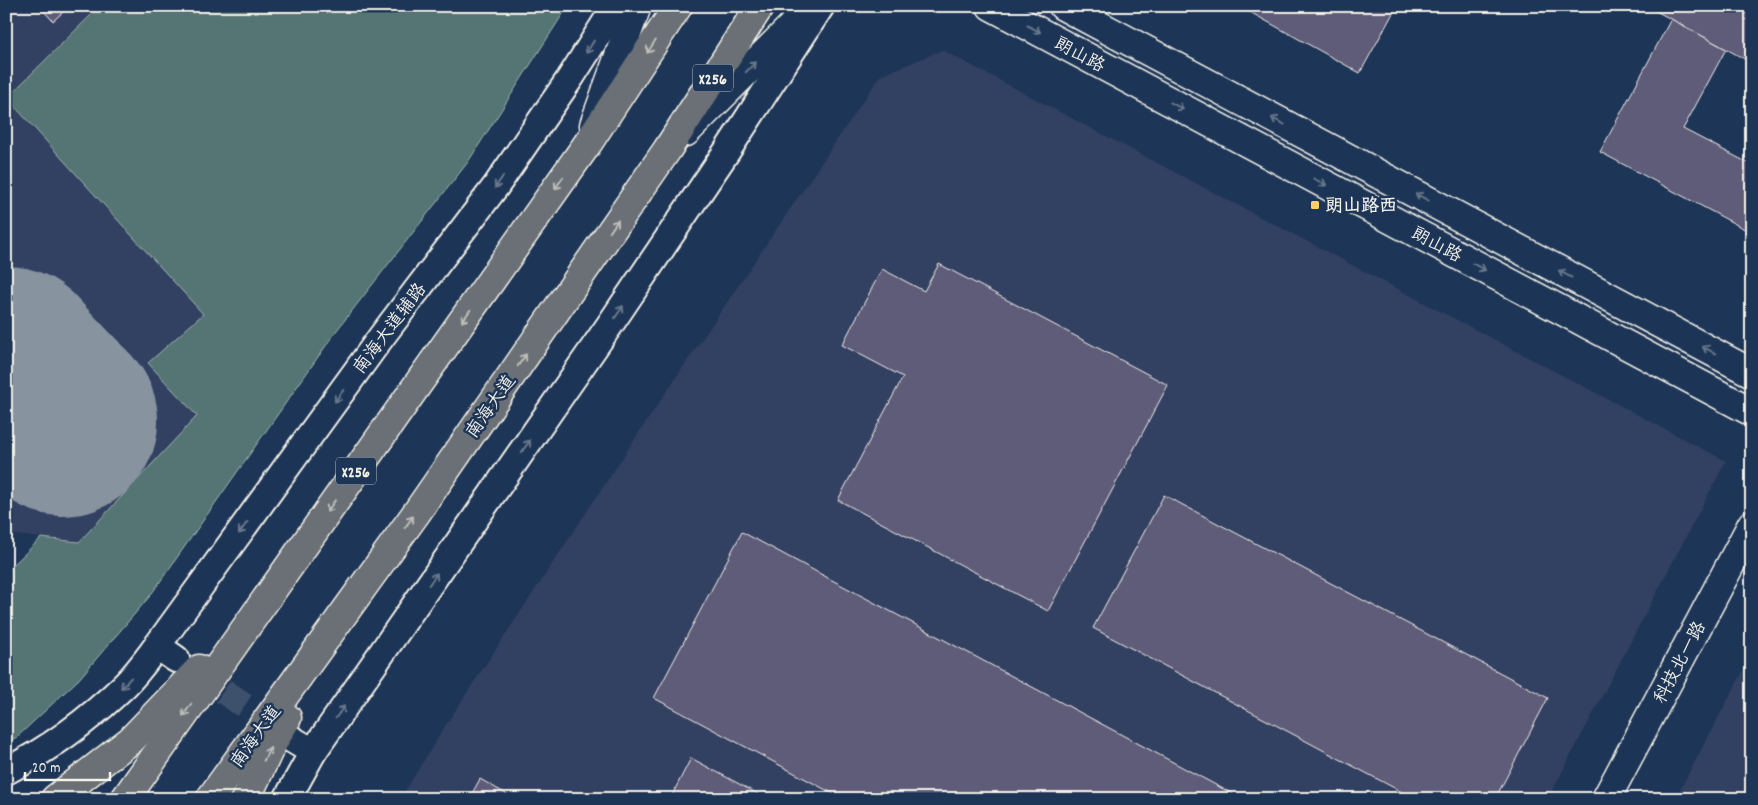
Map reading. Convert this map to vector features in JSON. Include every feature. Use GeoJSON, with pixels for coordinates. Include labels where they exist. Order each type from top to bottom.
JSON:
{"type":"FeatureCollection","features":[{"type":"Feature","properties":{"kind":"main road"},"geometry":{"type":"LineString","coordinates":[[588,143],[636,6]]}},
{"type":"Feature","properties":{"kind":"main road","name":"X256"},"geometry":{"type":"LineString","coordinates":[[125,799],[588,143],[678,6]]}},
{"type":"Feature","properties":{"kind":"main road","name":"南海大道"},"geometry":{"type":"LineString","coordinates":[[210,799],[417,512],[667,150],[760,6]]}},
{"type":"Feature","properties":{"kind":"main road"},"geometry":{"type":"LineString","coordinates":[[667,150],[812,6]]}},
{"type":"Feature","properties":{"kind":"main road","name":"朗山路"},"geometry":{"type":"LineString","coordinates":[[991,6],[1752,412]]}},
{"type":"Feature","properties":{"kind":"main road","name":"朗山路"},"geometry":{"type":"LineString","coordinates":[[1063,6],[1752,373]]}},
{"type":"Feature","properties":{"kind":"main road","name":"科技北一路"},"geometry":{"type":"LineString","coordinates":[[1606,799],[1752,524]]}},
{"type":"Feature","properties":{"kind":"main road"},"geometry":{"type":"LineString","coordinates":[[55,799],[131,740],[164,707],[233,632],[290,564]]}},
{"type":"Feature","properties":{"kind":"main road"},"geometry":{"type":"LineString","coordinates":[[246,799],[270,748],[370,575]]}},
{"type":"Feature","properties":{"kind":"street","name":"南海大道辅路"},"geometry":{"type":"LineString","coordinates":[[6,771],[76,729],[126,684],[167,653],[382,336],[496,186],[572,77],[616,6]]}},
{"type":"Feature","properties":{"kind":"street"},"geometry":{"type":"LineString","coordinates":[[287,799],[303,746],[609,326],[727,151],[821,6]]}},
{"type":"Feature","properties":{"kind":"shaded area"},"geometry":{"type":"Polygon","coordinates":[[[6,6],[100,6],[7,98],[203,314],[198,416],[79,542],[6,534],[6,6]]]}},
{"type":"Feature","properties":{"kind":"shaded area"},"geometry":{"type":"Polygon","coordinates":[[[942,50],[1726,461],[1548,799],[400,799],[445,726],[644,425],[880,76],[942,50]]]}},
{"type":"Feature","properties":{"kind":"shaded area"},"geometry":{"type":"Polygon","coordinates":[[[1752,654],[1752,799],[1675,799],[1752,654]]]}},
{"type":"Feature","properties":{"kind":"green space"},"geometry":{"type":"Polygon","coordinates":[[[100,6],[568,6],[468,162],[337,330],[150,596],[79,679],[17,737],[6,743],[6,569],[9,569],[41,538],[79,542],[197,416],[148,363],[203,314],[7,98],[100,6]]]}},
{"type":"Feature","properties":{"kind":"building"},"geometry":{"type":"Polygon","coordinates":[[[39,6],[70,6],[53,21],[39,6]]]}},
{"type":"Feature","properties":{"kind":"building"},"geometry":{"type":"Polygon","coordinates":[[[1239,6],[1397,6],[1360,73],[1239,6]]]}},
{"type":"Feature","properties":{"kind":"building"},"geometry":{"type":"Polygon","coordinates":[[[1646,6],[1752,6],[1752,63],[1671,19],[1646,6]]]}},
{"type":"Feature","properties":{"kind":"building"},"geometry":{"type":"Polygon","coordinates":[[[1671,19],[1726,49],[1683,129],[1752,165],[1752,233],[1600,152],[1671,19]]]}},
{"type":"Feature","properties":{"kind":"building"},"geometry":{"type":"Polygon","coordinates":[[[939,264],[1168,385],[1048,611],[838,500],[903,377],[842,345],[882,269],[924,291],[939,264]]]}},
{"type":"Feature","properties":{"kind":"building"},"geometry":{"type":"Polygon","coordinates":[[[1164,495],[1548,698],[1495,799],[1415,799],[1093,628],[1164,495]]]}},
{"type":"Feature","properties":{"kind":"building"},"geometry":{"type":"Polygon","coordinates":[[[742,532],[1242,799],[843,799],[654,698],[742,532]]]}},
{"type":"Feature","properties":{"kind":"building"},"geometry":{"type":"Polygon","coordinates":[[[691,758],[767,799],[670,799],[691,758]]]}},
{"type":"Feature","properties":{"kind":"building"},"geometry":{"type":"Polygon","coordinates":[[[480,779],[515,799],[469,799],[480,779]]]}},
{"type":"Feature","properties":{"kind":"runway"},"geometry":{"type":"LineString","coordinates":[[6,361],[63,421]]}},
{"type":"Feature","properties":{"kind":"tunnel"},"geometry":{"type":"LineString","coordinates":[[191,669],[285,733]]}},
{"type":"Feature","properties":{"kind":"place","name":"朗山路西"},"geometry":{"type":"Point","coordinates":[1315,205]}}]}
